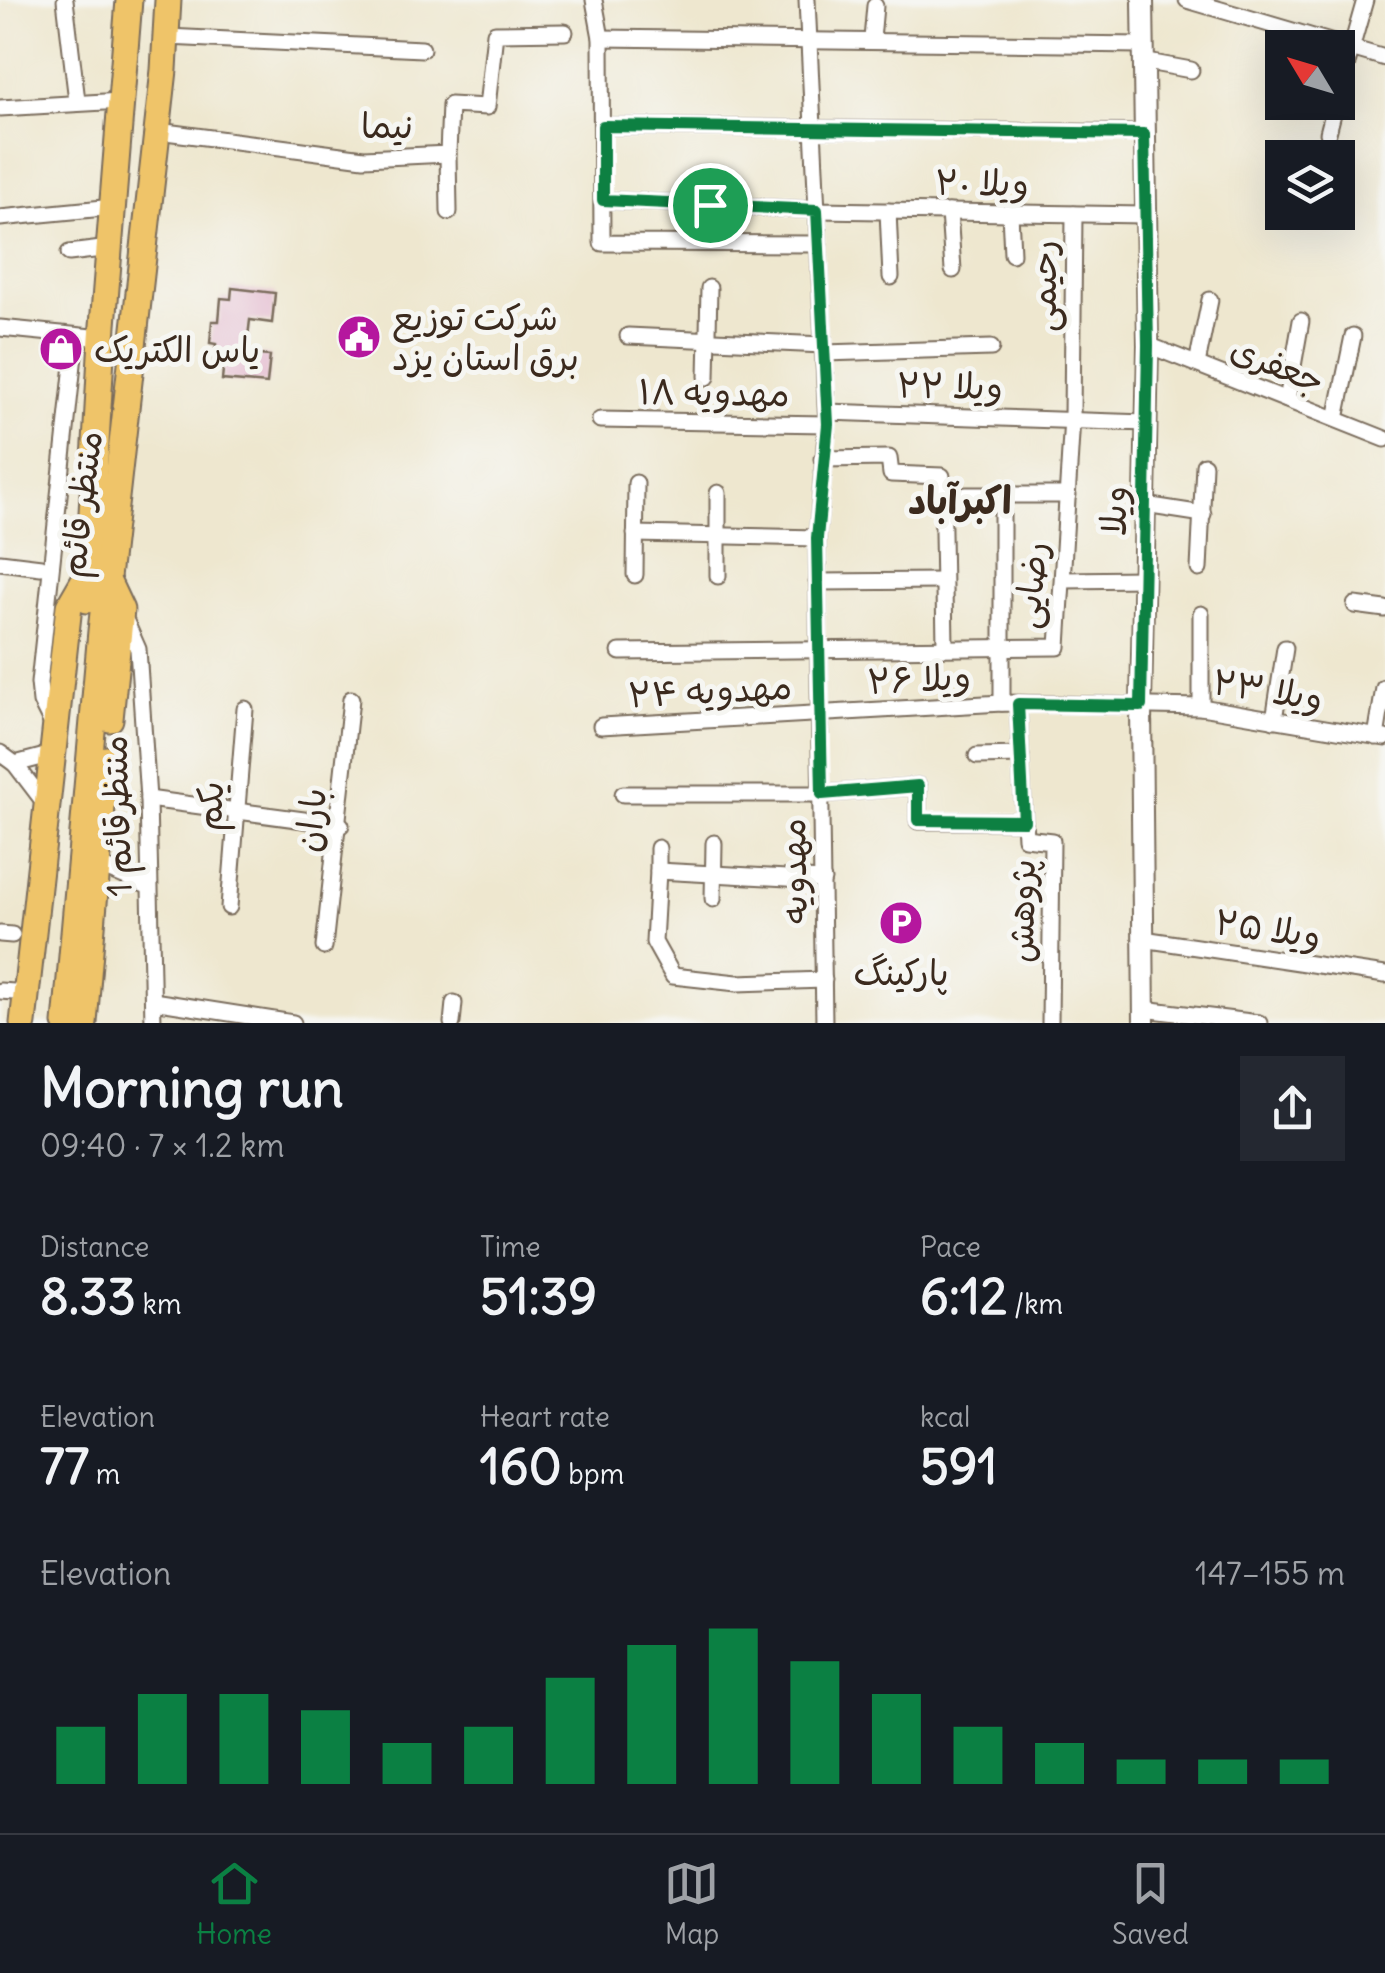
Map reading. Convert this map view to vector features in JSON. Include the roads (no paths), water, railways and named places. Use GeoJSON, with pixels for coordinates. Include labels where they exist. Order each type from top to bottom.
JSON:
{"type":"FeatureCollection","features":[{"type":"Feature","properties":{"kind":"main road","name":"منتظر قائم"},"geometry":{"type":"LineString","coordinates":[[67,1022],[98,574],[89,337],[110,248],[128,0]]}},
{"type":"Feature","properties":{"kind":"main road","name":"منتظر قائم"},"geometry":{"type":"LineString","coordinates":[[67,1022],[55,972],[98,574],[158,131],[168,0]]}},
{"type":"Feature","properties":{"kind":"main road"},"geometry":{"type":"LineString","coordinates":[[23,1023],[70,606],[98,574],[121,610],[98,864],[67,1022]]}},
{"type":"Feature","properties":{"kind":"street"},"geometry":{"type":"LineString","coordinates":[[65,0],[77,101]]}},
{"type":"Feature","properties":{"kind":"street"},"geometry":{"type":"LineString","coordinates":[[594,0],[601,38],[602,244],[819,244]]}},
{"type":"Feature","properties":{"kind":"street","name":"مهدویه"},"geometry":{"type":"LineString","coordinates":[[806,0],[827,418],[817,538],[824,1023]]}},
{"type":"Feature","properties":{"kind":"street","name":"ویلا"},"geometry":{"type":"LineString","coordinates":[[1143,0],[1148,345],[1141,706],[1144,1016]]}},
{"type":"Feature","properties":{"kind":"street"},"geometry":{"type":"LineString","coordinates":[[1187,0],[1288,30]]}},
{"type":"Feature","properties":{"kind":"street"},"geometry":{"type":"LineString","coordinates":[[1355,30],[1365,0]]}},
{"type":"Feature","properties":{"kind":"street"},"geometry":{"type":"LineString","coordinates":[[872,39],[875,6]]}},
{"type":"Feature","properties":{"kind":"street","name":"نیما"},"geometry":{"type":"LineString","coordinates":[[158,131],[364,158],[448,154],[450,105],[487,108],[496,33],[565,32]]}},
{"type":"Feature","properties":{"kind":"street"},"geometry":{"type":"LineString","coordinates":[[167,37],[422,49]]}},
{"type":"Feature","properties":{"kind":"street"},"geometry":{"type":"LineString","coordinates":[[601,38],[808,37],[1142,53],[1191,70]]}},
{"type":"Feature","properties":{"kind":"street"},"geometry":{"type":"LineString","coordinates":[[1355,50],[1385,58]]}},
{"type":"Feature","properties":{"kind":"street"},"geometry":{"type":"LineString","coordinates":[[0,108],[77,101],[122,102]]}},
{"type":"Feature","properties":{"kind":"street"},"geometry":{"type":"LineString","coordinates":[[1328,134],[1332,120]]}},
{"type":"Feature","properties":{"kind":"street"},"geometry":{"type":"LineString","coordinates":[[603,126],[813,126],[1144,134]]}},
{"type":"Feature","properties":{"kind":"street"},"geometry":{"type":"LineString","coordinates":[[448,154],[448,212]]}},
{"type":"Feature","properties":{"kind":"street","name":"ویلا ۲۰"},"geometry":{"type":"LineString","coordinates":[[603,200],[817,210],[1146,215]]}},
{"type":"Feature","properties":{"kind":"street"},"geometry":{"type":"LineString","coordinates":[[0,218],[114,207]]}},
{"type":"Feature","properties":{"kind":"street"},"geometry":{"type":"LineString","coordinates":[[888,211],[892,277]]}},
{"type":"Feature","properties":{"kind":"street"},"geometry":{"type":"LineString","coordinates":[[949,212],[952,270]]}},
{"type":"Feature","properties":{"kind":"street"},"geometry":{"type":"LineString","coordinates":[[1010,213],[1012,254]]}},
{"type":"Feature","properties":{"kind":"street","name":"رحیمی"},"geometry":{"type":"LineString","coordinates":[[1072,418],[1074,214]]}},
{"type":"Feature","properties":{"kind":"street"},"geometry":{"type":"LineString","coordinates":[[70,254],[110,248]]}},
{"type":"Feature","properties":{"kind":"street"},"geometry":{"type":"LineString","coordinates":[[707,377],[708,288]]}},
{"type":"Feature","properties":{"kind":"street"},"geometry":{"type":"LineString","coordinates":[[1197,364],[1210,300]]}},
{"type":"Feature","properties":{"kind":"street"},"geometry":{"type":"LineString","coordinates":[[1286,400],[1301,322]]}},
{"type":"Feature","properties":{"kind":"street"},"geometry":{"type":"LineString","coordinates":[[0,328],[89,337],[39,683],[41,702],[55,742],[15,764]]}},
{"type":"Feature","properties":{"kind":"street"},"geometry":{"type":"LineString","coordinates":[[628,336],[824,349],[991,348]]}},
{"type":"Feature","properties":{"kind":"street"},"geometry":{"type":"LineString","coordinates":[[1336,420],[1352,336]]}},
{"type":"Feature","properties":{"kind":"street","name":"جعفری"},"geometry":{"type":"LineString","coordinates":[[1148,345],[1385,439]]}},
{"type":"Feature","properties":{"kind":"street","name":"ویلا ۲۲"},"geometry":{"type":"LineString","coordinates":[[827,418],[1072,418],[1146,423]]}},
{"type":"Feature","properties":{"kind":"street","name":"مهدویه ۱۸"},"geometry":{"type":"LineString","coordinates":[[600,420],[827,418]]}},
{"type":"Feature","properties":{"kind":"street","name":"رضایی"},"geometry":{"type":"LineString","coordinates":[[1002,645],[1058,647],[1072,418]]}},
{"type":"Feature","properties":{"kind":"street"},"geometry":{"type":"LineString","coordinates":[[822,459],[889,458],[891,474],[942,476],[945,645]]}},
{"type":"Feature","properties":{"kind":"street"},"geometry":{"type":"LineString","coordinates":[[1199,569],[1204,465]]}},
{"type":"Feature","properties":{"kind":"street"},"geometry":{"type":"LineString","coordinates":[[635,575],[636,484]]}},
{"type":"Feature","properties":{"kind":"street"},"geometry":{"type":"LineString","coordinates":[[718,493],[718,576]]}},
{"type":"Feature","properties":{"kind":"street"},"geometry":{"type":"LineString","coordinates":[[966,495],[1068,495]]}},
{"type":"Feature","properties":{"kind":"street","name":"پژوهش"},"geometry":{"type":"LineString","coordinates":[[1002,496],[1002,645],[1020,755],[1024,838],[1052,841],[1050,1023]]}},
{"type":"Feature","properties":{"kind":"street"},"geometry":{"type":"LineString","coordinates":[[1145,505],[1203,514]]}},
{"type":"Feature","properties":{"kind":"street"},"geometry":{"type":"LineString","coordinates":[[636,534],[817,538]]}},
{"type":"Feature","properties":{"kind":"street"},"geometry":{"type":"LineString","coordinates":[[0,562],[41,566]]}},
{"type":"Feature","properties":{"kind":"street"},"geometry":{"type":"LineString","coordinates":[[1063,580],[1144,579]]}},
{"type":"Feature","properties":{"kind":"street"},"geometry":{"type":"LineString","coordinates":[[817,582],[943,581]]}},
{"type":"Feature","properties":{"kind":"street"},"geometry":{"type":"LineString","coordinates":[[1355,605],[1385,609]]}},
{"type":"Feature","properties":{"kind":"street","name":"منتظرقائم 1"},"geometry":{"type":"LineString","coordinates":[[121,610],[138,649],[148,798],[153,1023]]}},
{"type":"Feature","properties":{"kind":"street"},"geometry":{"type":"LineString","coordinates":[[1200,707],[1201,614]]}},
{"type":"Feature","properties":{"kind":"street"},"geometry":{"type":"LineString","coordinates":[[620,652],[818,653],[1002,645]]}},
{"type":"Feature","properties":{"kind":"street"},"geometry":{"type":"LineString","coordinates":[[1274,720],[1285,648]]}},
{"type":"Feature","properties":{"kind":"street"},"geometry":{"type":"LineString","coordinates":[[1381,737],[1384,688]]}},
{"type":"Feature","properties":{"kind":"street","name":"باران"},"geometry":{"type":"LineString","coordinates":[[324,947],[351,699]]}},
{"type":"Feature","properties":{"kind":"street","name":"ویلا ۲۶"},"geometry":{"type":"LineString","coordinates":[[822,714],[1010,704],[1141,706]]}},
{"type":"Feature","properties":{"kind":"street","name":"ویلا ۲۳"},"geometry":{"type":"LineString","coordinates":[[1141,706],[1200,707],[1381,737]]}},
{"type":"Feature","properties":{"kind":"street","name":"یکم"},"geometry":{"type":"LineString","coordinates":[[230,907],[245,709]]}},
{"type":"Feature","properties":{"kind":"street","name":"مهدویه ۲۴"},"geometry":{"type":"LineString","coordinates":[[601,726],[822,714]]}},
{"type":"Feature","properties":{"kind":"street"},"geometry":{"type":"LineString","coordinates":[[0,753],[15,764],[48,807]]}},
{"type":"Feature","properties":{"kind":"street"},"geometry":{"type":"LineString","coordinates":[[977,756],[1020,755]]}},
{"type":"Feature","properties":{"kind":"street"},"geometry":{"type":"LineString","coordinates":[[623,794],[822,794],[918,786],[918,820],[1024,821]]}},
{"type":"Feature","properties":{"kind":"street"},"geometry":{"type":"LineString","coordinates":[[148,798],[340,825]]}},
{"type":"Feature","properties":{"kind":"street"},"geometry":{"type":"LineString","coordinates":[[713,899],[714,843]]}},
{"type":"Feature","properties":{"kind":"street"},"geometry":{"type":"LineString","coordinates":[[658,848],[654,942],[673,976],[737,984],[824,980]]}},
{"type":"Feature","properties":{"kind":"street"},"geometry":{"type":"LineString","coordinates":[[98,864],[148,886]]}},
{"type":"Feature","properties":{"kind":"street"},"geometry":{"type":"LineString","coordinates":[[658,871],[823,880]]}},
{"type":"Feature","properties":{"kind":"street","name":"ویلا ۲۵"},"geometry":{"type":"LineString","coordinates":[[1143,940],[1385,975]]}},
{"type":"Feature","properties":{"kind":"street"},"geometry":{"type":"LineString","coordinates":[[0,991],[28,993]]}},
{"type":"Feature","properties":{"kind":"street"},"geometry":{"type":"LineString","coordinates":[[153,1001],[293,1023]]}},
{"type":"Feature","properties":{"kind":"street"},"geometry":{"type":"LineString","coordinates":[[452,1023],[454,1003]]}},
{"type":"Feature","properties":{"kind":"street"},"geometry":{"type":"LineString","coordinates":[[1144,1016],[1259,1023]]}},
{"type":"Feature","properties":{"kind":"place","name":"شرکت توزیع برق استان یزد"},"geometry":{"type":"Point","coordinates":[359,337]}},
{"type":"Feature","properties":{"kind":"place","name":"یاس الکتریک"},"geometry":{"type":"Point","coordinates":[61,349]}},
{"type":"Feature","properties":{"kind":"place","name":"پارکینگ"},"geometry":{"type":"Point","coordinates":[901,923]}},
{"type":"Feature","properties":{"kind":"district","name":"اکبرآباد"},"geometry":{"type":"Point","coordinates":[960,500]}}]}
